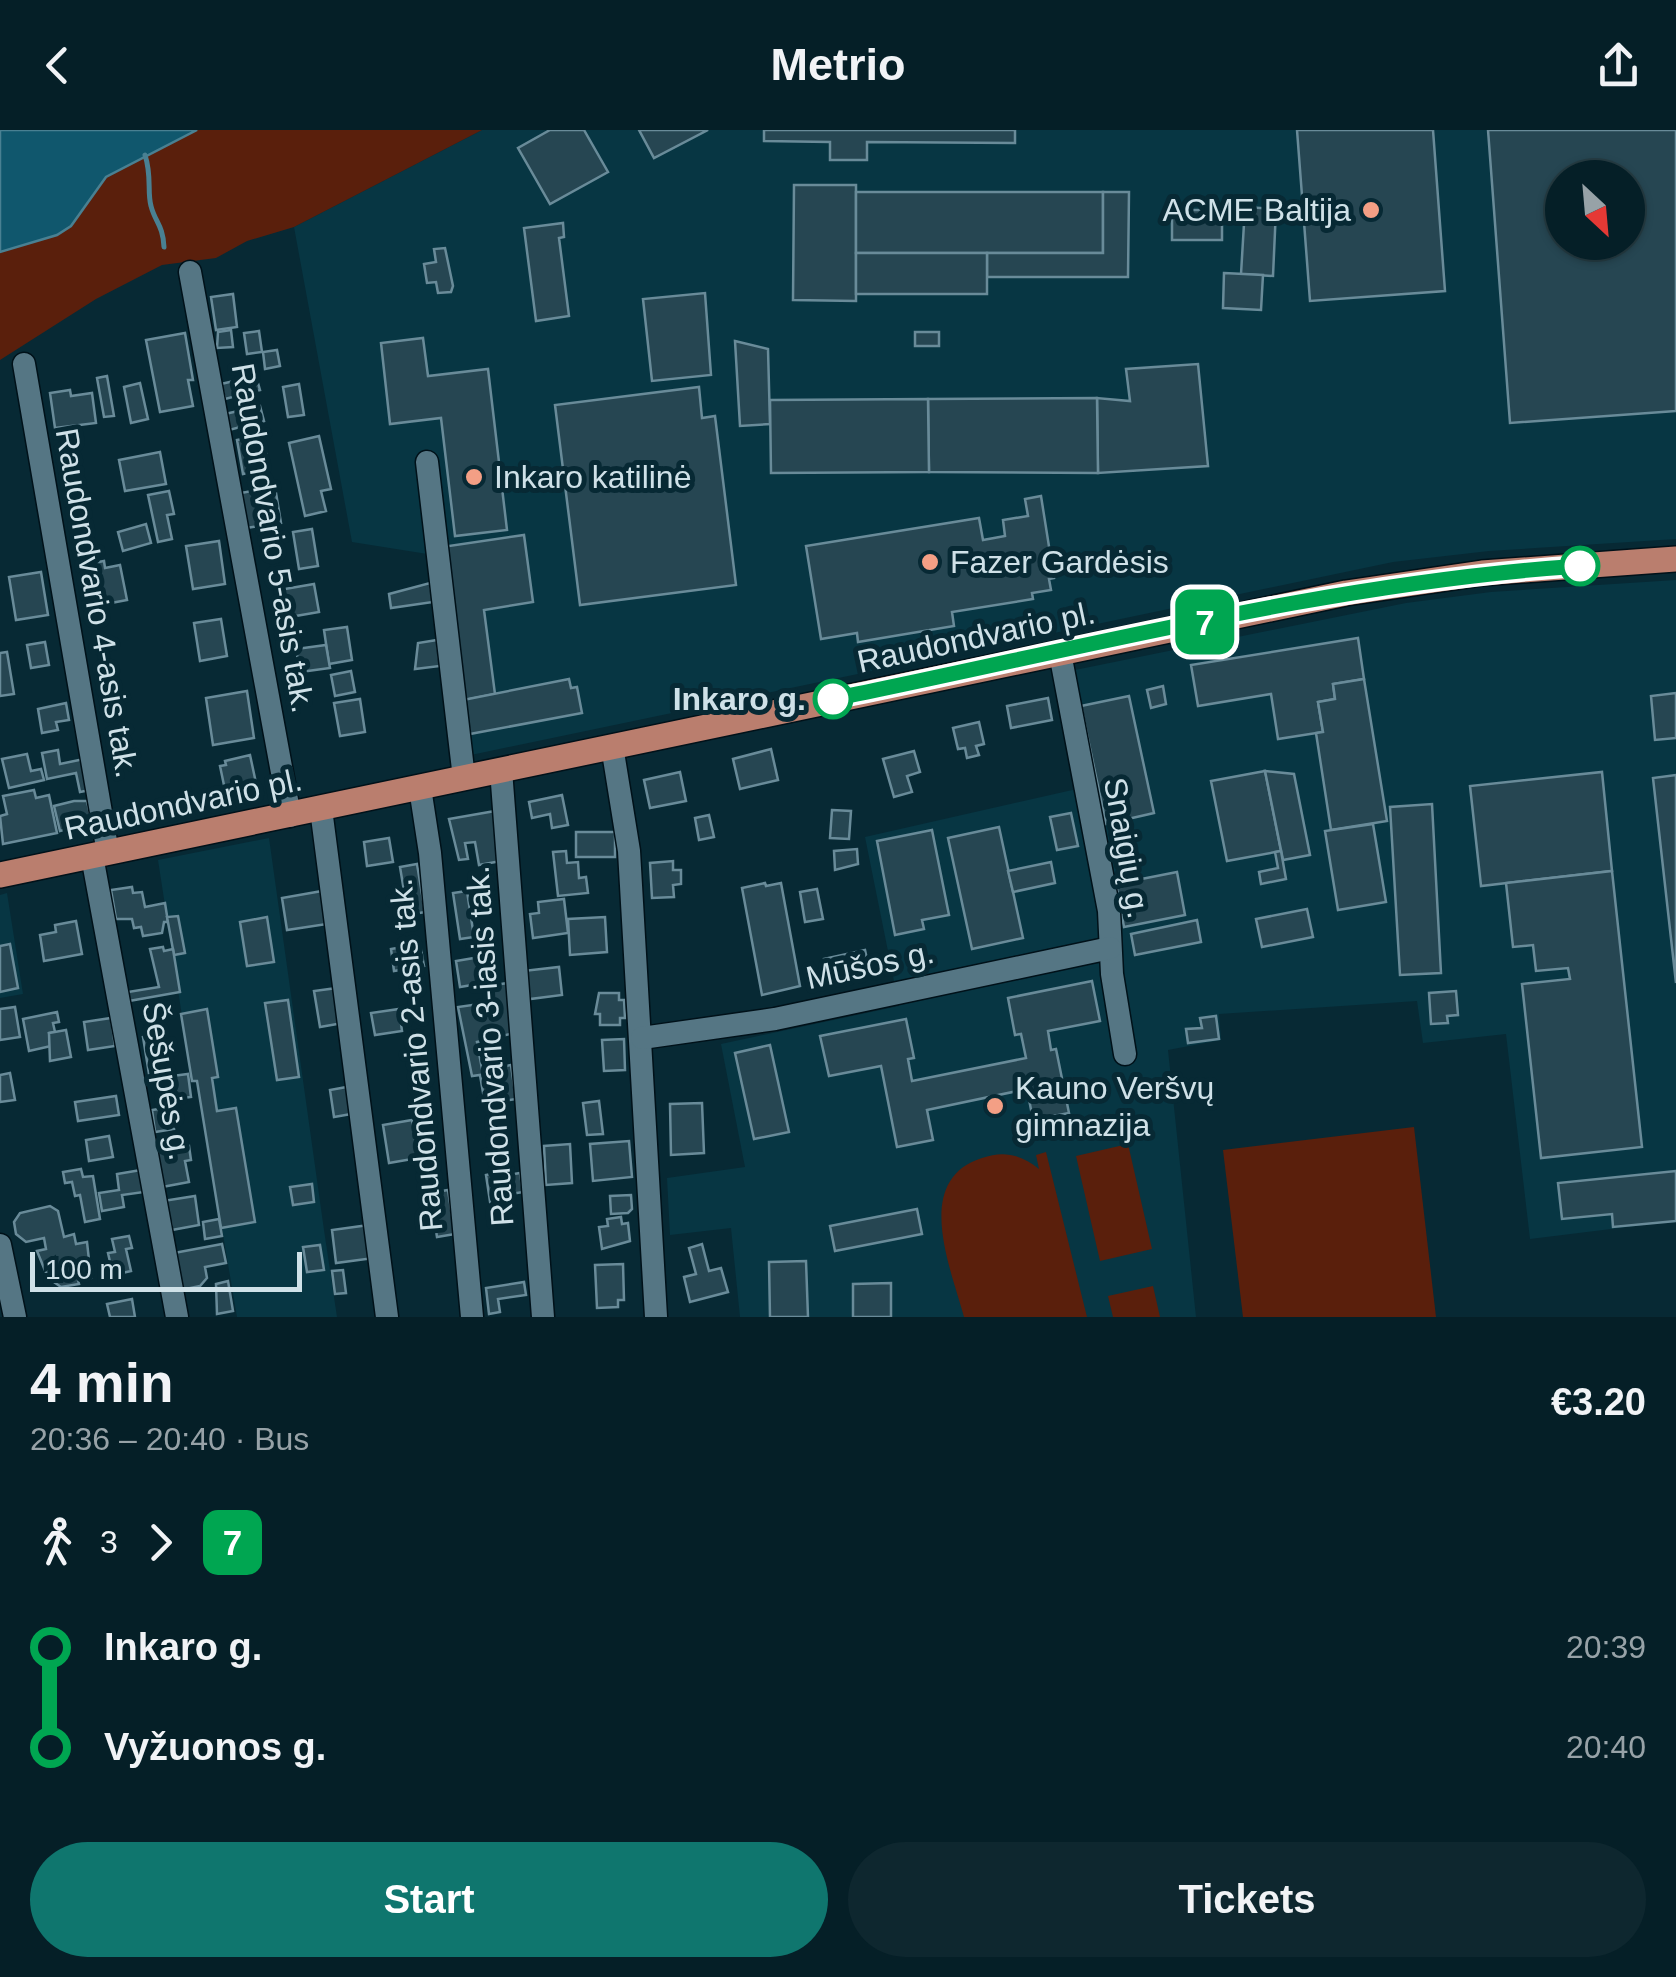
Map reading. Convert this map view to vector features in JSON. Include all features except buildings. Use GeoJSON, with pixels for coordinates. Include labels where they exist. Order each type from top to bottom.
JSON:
{"type":"FeatureCollection","features":[{"type":"Feature","properties":{"kind":"main road","name":"Raudondvario pl."},"geometry":{"type":"LineString","coordinates":[[0,875],[1399,584],[1482,573],[1676,559]]}},
{"type":"Feature","properties":{"kind":"street","name":"Raudondvario 5-asis tak."},"geometry":{"type":"LineString","coordinates":[[190,272],[290,816]]}},
{"type":"Feature","properties":{"kind":"street","name":"Raudondvario 4-asis tak."},"geometry":{"type":"LineString","coordinates":[[24,364],[100,854]]}},
{"type":"Feature","properties":{"kind":"street"},"geometry":{"type":"LineString","coordinates":[[427,462],[464,778]]}},
{"type":"Feature","properties":{"kind":"street","name":"Snaigių g."},"geometry":{"type":"LineString","coordinates":[[1060,653],[1109,911],[1110,948],[1126,1054]]}},
{"type":"Feature","properties":{"kind":"street"},"geometry":{"type":"LineString","coordinates":[[612,746],[629,851],[656,1317]]}},
{"type":"Feature","properties":{"kind":"street","name":"Raudondvario 3-iasis tak."},"geometry":{"type":"LineString","coordinates":[[501,770],[543,1317]]}},
{"type":"Feature","properties":{"kind":"street","name":"Raudondvario 2-asis tak."},"geometry":{"type":"LineString","coordinates":[[420,788],[430,854],[472,1317]]}},
{"type":"Feature","properties":{"kind":"street"},"geometry":{"type":"LineString","coordinates":[[321,809],[387,1317]]}},
{"type":"Feature","properties":{"kind":"street","name":"Šešupės g."},"geometry":{"type":"LineString","coordinates":[[100,854],[176,1317]]}},
{"type":"Feature","properties":{"kind":"street","name":"Mūšos g."},"geometry":{"type":"LineString","coordinates":[[642,1038],[775,1019],[1110,948]]}},
{"type":"Feature","properties":{"kind":"street"},"geometry":{"type":"LineString","coordinates":[[0,1245],[15,1317]]}},
{"type":"Feature","properties":{"kind":"shaded area"},"geometry":{"type":"Polygon","coordinates":[[[0,130],[197,130],[106,177],[71,226],[57,235],[0,252],[0,130]]]}},
{"type":"Feature","properties":{"kind":"shaded area"},"geometry":{"type":"Polygon","coordinates":[[[197,130],[482,130],[294,227],[247,241],[216,258],[162,265],[96,299],[0,360],[0,252],[58,235],[71,226],[106,177],[197,130]]]}},
{"type":"Feature","properties":{"kind":"shaded area"},"geometry":{"type":"Polygon","coordinates":[[[482,130],[1676,130],[1676,539],[1489,551],[1393,562],[452,759],[440,556],[352,542],[294,227],[482,130]]]}},
{"type":"Feature","properties":{"kind":"shaded area"},"geometry":{"type":"Polygon","coordinates":[[[1676,580],[1676,1221],[1530,1239],[1506,1034],[1423,1043],[1417,1001],[1219,1014],[1221,1040],[1168,1050],[1196,1317],[740,1317],[731,1228],[670,1235],[667,1178],[745,1167],[721,1044],[899,1006],[865,837],[1090,786],[1070,671],[1406,603],[1491,592],[1676,580]]]}},
{"type":"Feature","properties":{"kind":"shaded area"},"geometry":{"type":"Polygon","coordinates":[[[269,838],[337,1317],[237,1317],[197,1081],[192,1081],[158,860],[269,838]]]}},
{"type":"Feature","properties":{"kind":"shaded area"},"geometry":{"type":"Polygon","coordinates":[[[7,893],[23,994],[0,998],[0,895],[7,893]]]}},
{"type":"Feature","properties":{"kind":"shaded area"},"geometry":{"type":"Polygon","coordinates":[[[1414,1127],[1436,1317],[1243,1317],[1223,1150],[1414,1127]]]}},
{"type":"Feature","properties":{"kind":"shaded area"},"geometry":{"type":"Polygon","coordinates":[[[1128,1144],[1152,1249],[1100,1261],[1076,1156],[1128,1144]]]}},
{"type":"Feature","properties":{"kind":"shaded area"},"geometry":{"type":"Polygon","coordinates":[[[1046,1152],[1087,1317],[964,1317],[942,1227],[942,1205],[948,1185],[961,1169],[982,1158],[1012,1155],[1039,1169],[1036,1155],[1046,1152]]]}},
{"type":"Feature","properties":{"kind":"shaded area"},"geometry":{"type":"Polygon","coordinates":[[[1153,1286],[1160,1317],[1113,1317],[1108,1296],[1153,1286]]]}},
{"type":"Feature","properties":{"kind":"waterway"},"geometry":{"type":"LineString","coordinates":[[145,155],[150,201],[164,247]]}},
{"type":"Feature","properties":{"kind":"bus line","name":"7"},"geometry":{"type":"LineString","coordinates":[[833,699],[1346,593],[1482,573],[1580,566]]}},
{"type":"Feature","properties":{"kind":"place","name":"ACME Baltija"},"geometry":{"type":"Point","coordinates":[1371,210]}},
{"type":"Feature","properties":{"kind":"place","name":"Inkaro katilinė"},"geometry":{"type":"Point","coordinates":[474,477]}},
{"type":"Feature","properties":{"kind":"place","name":"Fazer Gardėsis"},"geometry":{"type":"Point","coordinates":[930,562]}},
{"type":"Feature","properties":{"kind":"place","name":"Inkaro g."},"geometry":{"type":"Point","coordinates":[833,699]}},
{"type":"Feature","properties":{"kind":"place","name":"Kauno Veršvų gimnazija"},"geometry":{"type":"Point","coordinates":[995,1106]}}]}
